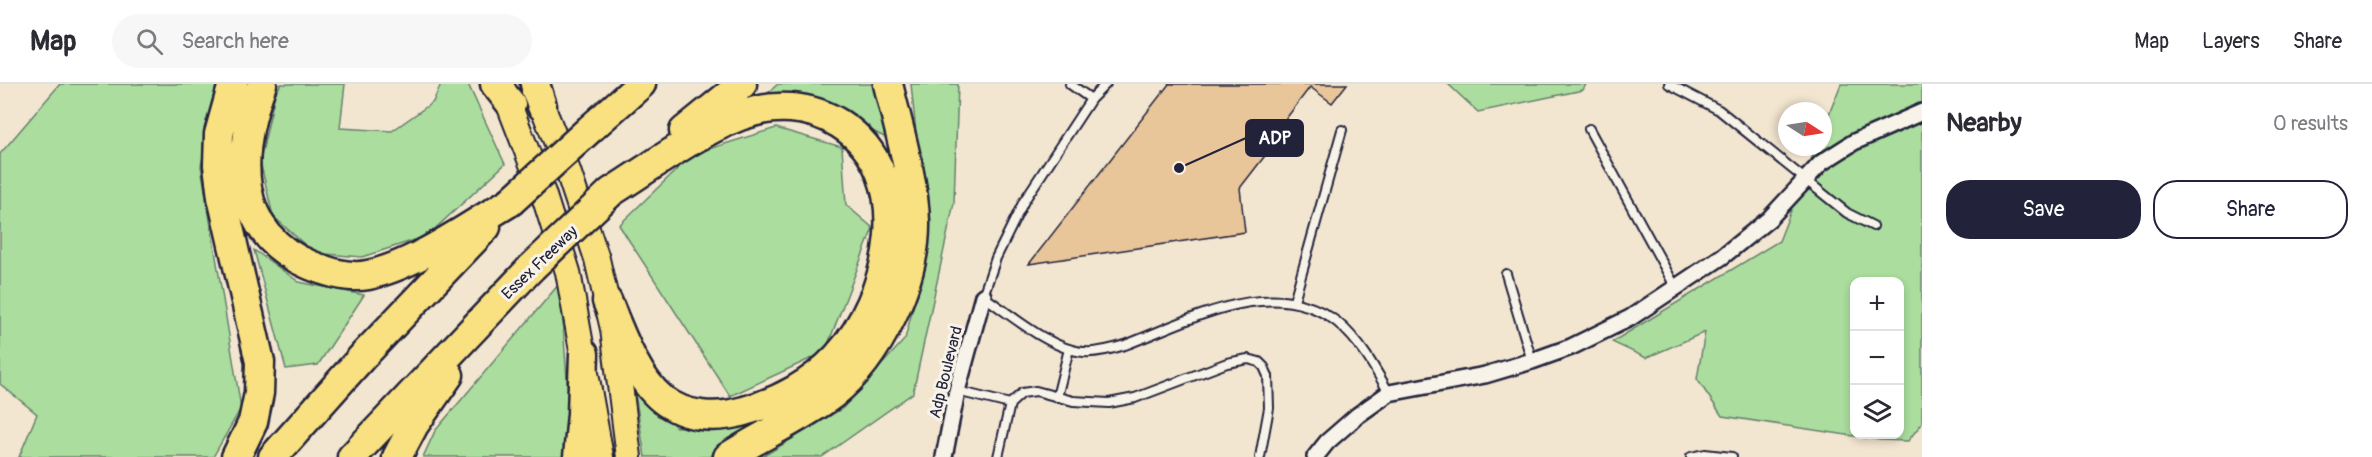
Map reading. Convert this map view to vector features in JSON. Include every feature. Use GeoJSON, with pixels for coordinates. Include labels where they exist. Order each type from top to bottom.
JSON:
{"type":"FeatureCollection","features":[{"type":"Feature","properties":{"kind":"highway"},"geometry":{"type":"LineString","coordinates":[[233,84],[219,134],[218,165],[222,197],[261,362],[259,393],[253,422],[236,457]]}},
{"type":"Feature","properties":{"kind":"highway"},"geometry":{"type":"LineString","coordinates":[[262,84],[254,105],[244,153],[249,200],[255,219],[272,240],[294,259],[324,271],[344,275],[364,276],[383,272],[510,202]]}},
{"type":"Feature","properties":{"kind":"highway"},"geometry":{"type":"LineString","coordinates":[[273,457],[364,355],[510,202],[551,163],[587,121],[612,84]]}},
{"type":"Feature","properties":{"kind":"highway"},"geometry":{"type":"LineString","coordinates":[[587,121],[641,84]]}},
{"type":"Feature","properties":{"kind":"highway","name":"Essex Freeway"},"geometry":{"type":"LineString","coordinates":[[352,457],[532,267],[611,192],[742,84]]}},
{"type":"Feature","properties":{"kind":"highway"},"geometry":{"type":"LineString","coordinates":[[728,457],[796,419],[852,377],[884,332],[899,298],[913,249],[915,223],[912,194],[888,84]]}},
{"type":"Feature","properties":{"kind":"highway"},"geometry":{"type":"LineString","coordinates":[[607,301],[629,352],[649,385],[663,399],[685,412],[710,417],[735,414],[763,406],[787,395],[813,378],[836,358],[870,310],[888,250],[889,219],[886,192],[879,168],[868,150],[853,133],[831,118],[809,110],[790,107],[770,108],[740,116],[700,136],[611,192]]}},
{"type":"Feature","properties":{"kind":"highway"},"geometry":{"type":"LineString","coordinates":[[397,457],[414,425],[503,296]]}},
{"type":"Feature","properties":{"kind":"highway"},"geometry":{"type":"LineString","coordinates":[[578,457],[584,354]]}},
{"type":"Feature","properties":{"kind":"main road"},"geometry":{"type":"LineString","coordinates":[[519,91],[568,171],[597,259],[613,329],[629,457]]}},
{"type":"Feature","properties":{"kind":"main road"},"geometry":{"type":"LineString","coordinates":[[519,91],[543,193],[568,272],[601,457]]}},
{"type":"Feature","properties":{"kind":"street"},"geometry":{"type":"LineString","coordinates":[[1315,457],[1358,415],[1389,393],[1485,375],[1532,362],[1571,347],[1620,323],[1723,256],[1769,219],[1821,163],[1854,142],[1922,112]]}},
{"type":"Feature","properties":{"kind":"street","name":"Adp Boulevard"},"geometry":{"type":"LineString","coordinates":[[944,457],[957,392],[983,296]]}},
{"type":"Feature","properties":{"kind":"lane"},"geometry":{"type":"LineString","coordinates":[[1070,84],[1091,99]]}},
{"type":"Feature","properties":{"kind":"lane"},"geometry":{"type":"LineString","coordinates":[[1106,84],[1091,99],[1024,201],[1000,250],[983,296],[1053,342],[1083,352],[1105,351],[1242,303],[1267,299],[1294,301],[1317,310],[1337,322],[1354,339],[1374,366],[1389,393]]}},
{"type":"Feature","properties":{"kind":"lane"},"geometry":{"type":"LineString","coordinates":[[1669,84],[1719,110],[1847,213],[1873,226]]}},
{"type":"Feature","properties":{"kind":"lane"},"geometry":{"type":"LineString","coordinates":[[1589,129],[1676,288]]}},
{"type":"Feature","properties":{"kind":"lane"},"geometry":{"type":"LineString","coordinates":[[1294,301],[1342,130]]}},
{"type":"Feature","properties":{"kind":"lane"},"geometry":{"type":"LineString","coordinates":[[1506,274],[1532,362]]}},
{"type":"Feature","properties":{"kind":"lane"},"geometry":{"type":"LineString","coordinates":[[1057,397],[1070,349]]}},
{"type":"Feature","properties":{"kind":"lane"},"geometry":{"type":"LineString","coordinates":[[998,457],[1010,404],[1022,393],[1036,391],[1089,404],[1109,403],[1135,398],[1239,360],[1259,362],[1268,376],[1266,431],[1260,457]]}},
{"type":"Feature","properties":{"kind":"lane"},"geometry":{"type":"LineString","coordinates":[[957,392],[1010,404]]}},
{"type":"Feature","properties":{"kind":"lane"},"geometry":{"type":"LineString","coordinates":[[1690,457],[1705,454],[1732,457]]}},
{"type":"Feature","properties":{"kind":"green space"},"geometry":{"type":"Polygon","coordinates":[[[60,84],[219,84],[201,166],[241,408],[213,457],[19,457],[37,414],[0,384],[0,154],[60,84]]]}},
{"type":"Feature","properties":{"kind":"green space"},"geometry":{"type":"Polygon","coordinates":[[[281,84],[345,84],[340,128],[392,131],[433,102],[441,84],[468,84],[505,164],[427,236],[362,257],[314,253],[273,216],[260,161],[275,94],[281,84]]]}},
{"type":"Feature","properties":{"kind":"green space"},"geometry":{"type":"Polygon","coordinates":[[[778,84],[879,84],[890,140],[811,99],[763,97],[778,84]]]}},
{"type":"Feature","properties":{"kind":"green space"},"geometry":{"type":"Polygon","coordinates":[[[911,84],[958,84],[954,203],[913,393],[822,457],[762,457],[843,408],[905,339],[928,249],[911,84]]]}},
{"type":"Feature","properties":{"kind":"green space"},"geometry":{"type":"Polygon","coordinates":[[[1448,84],[1586,84],[1583,90],[1478,112],[1448,84]]]}},
{"type":"Feature","properties":{"kind":"green space"},"geometry":{"type":"Polygon","coordinates":[[[1841,84],[1922,84],[1922,423],[1908,441],[1873,439],[1904,439],[1904,277],[1850,277],[1850,435],[1722,416],[1697,379],[1705,332],[1646,358],[1612,342],[1779,241],[1812,156],[1832,156],[1832,106],[1841,84]]]}},
{"type":"Feature","properties":{"kind":"green space"},"geometry":{"type":"Polygon","coordinates":[[[776,128],[842,147],[846,205],[873,228],[825,352],[730,396],[619,225],[693,154],[776,128]]]}},
{"type":"Feature","properties":{"kind":"green space"},"geometry":{"type":"Polygon","coordinates":[[[254,250],[299,282],[364,295],[318,365],[286,369],[254,250]]]}},
{"type":"Feature","properties":{"kind":"green space"},"geometry":{"type":"Polygon","coordinates":[[[560,283],[571,435],[565,457],[423,457],[435,431],[560,283]]]}},
{"type":"Feature","properties":{"kind":"green space"},"geometry":{"type":"Polygon","coordinates":[[[634,387],[676,427],[759,425],[709,457],[645,457],[634,387]]]}},
{"type":"Feature","properties":{"kind":"building"},"geometry":{"type":"Polygon","coordinates":[[[1169,84],[1347,84],[1332,103],[1310,87],[1285,120],[1287,144],[1271,148],[1240,188],[1245,232],[1029,264],[1169,84]]]}},
{"type":"Feature","properties":{"kind":"place","name":"ADP"},"geometry":{"type":"Point","coordinates":[1179,168]}}]}
